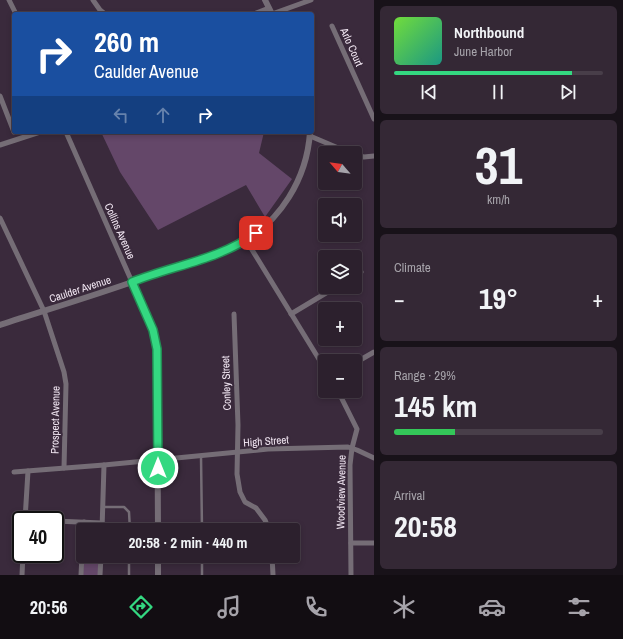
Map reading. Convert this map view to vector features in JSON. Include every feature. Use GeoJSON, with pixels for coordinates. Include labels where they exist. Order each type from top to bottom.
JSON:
{"type":"FeatureCollection","features":[{"type":"Feature","properties":{"kind":"street"},"geometry":{"type":"LineString","coordinates":[[9,0],[15,12]]}},
{"type":"Feature","properties":{"kind":"street"},"geometry":{"type":"LineString","coordinates":[[93,0],[101,12]]}},
{"type":"Feature","properties":{"kind":"street"},"geometry":{"type":"LineString","coordinates":[[265,0],[271,12],[311,0]]}},
{"type":"Feature","properties":{"kind":"street","name":"Arlo Court"},"geometry":{"type":"LineString","coordinates":[[332,26],[374,119]]}},
{"type":"Feature","properties":{"kind":"street"},"geometry":{"type":"LineString","coordinates":[[0,96],[12,127]]}},
{"type":"Feature","properties":{"kind":"street"},"geometry":{"type":"LineString","coordinates":[[15,134],[17,140]]}},
{"type":"Feature","properties":{"kind":"street"},"geometry":{"type":"LineString","coordinates":[[0,146],[34,134]]}},
{"type":"Feature","properties":{"kind":"street","name":"Collins Avenue"},"geometry":{"type":"LineString","coordinates":[[67,134],[153,330],[157,349],[158,523]]}},
{"type":"Feature","properties":{"kind":"street"},"geometry":{"type":"LineString","coordinates":[[310,134],[335,146]]}},
{"type":"Feature","properties":{"kind":"street","name":"Caulder Avenue"},"geometry":{"type":"LineString","coordinates":[[0,325],[219,254],[238,246],[275,216],[293,191],[304,165],[310,134]]}},
{"type":"Feature","properties":{"kind":"street"},"geometry":{"type":"LineString","coordinates":[[362,157],[374,156]]}},
{"type":"Feature","properties":{"kind":"street","name":"Prospect Avenue"},"geometry":{"type":"LineString","coordinates":[[0,218],[44,311],[66,378],[64,468]]}},
{"type":"Feature","properties":{"kind":"street"},"geometry":{"type":"LineString","coordinates":[[246,240],[318,358]]}},
{"type":"Feature","properties":{"kind":"street"},"geometry":{"type":"LineString","coordinates":[[291,314],[324,294]]}},
{"type":"Feature","properties":{"kind":"street","name":"Conley Street"},"geometry":{"type":"LineString","coordinates":[[234,314],[238,452],[237,474],[240,492],[245,502],[256,508],[266,523]]}},
{"type":"Feature","properties":{"kind":"street"},"geometry":{"type":"LineString","coordinates":[[362,359],[374,352]]}},
{"type":"Feature","properties":{"kind":"street","name":"Woodview Avenue"},"geometry":{"type":"LineString","coordinates":[[342,398],[357,426],[350,465],[351,575]]}},
{"type":"Feature","properties":{"kind":"street","name":"High Street"},"geometry":{"type":"LineString","coordinates":[[14,472],[283,449],[352,448],[374,458]]}},
{"type":"Feature","properties":{"kind":"street"},"geometry":{"type":"LineString","coordinates":[[64,521],[102,523],[104,465]]}},
{"type":"Feature","properties":{"kind":"street"},"geometry":{"type":"LineString","coordinates":[[26,511],[28,472]]}},
{"type":"Feature","properties":{"kind":"street"},"geometry":{"type":"LineString","coordinates":[[351,543],[374,543]]}},
{"type":"Feature","properties":{"kind":"street"},"geometry":{"type":"LineString","coordinates":[[22,575],[23,563]]}},
{"type":"Feature","properties":{"kind":"street"},"geometry":{"type":"LineString","coordinates":[[81,575],[82,563]]}},
{"type":"Feature","properties":{"kind":"street"},"geometry":{"type":"LineString","coordinates":[[100,575],[101,563]]}},
{"type":"Feature","properties":{"kind":"street"},"geometry":{"type":"LineString","coordinates":[[158,563],[158,575]]}},
{"type":"Feature","properties":{"kind":"street"},"geometry":{"type":"LineString","coordinates":[[272,563],[273,575]]}},
{"type":"Feature","properties":{"kind":"lane"},"geometry":{"type":"LineString","coordinates":[[201,456],[202,523]]}},
{"type":"Feature","properties":{"kind":"lane"},"geometry":{"type":"LineString","coordinates":[[103,507],[124,507],[129,512],[130,523]]}},
{"type":"Feature","properties":{"kind":"lane"},"geometry":{"type":"LineString","coordinates":[[129,563],[129,575]]}},
{"type":"Feature","properties":{"kind":"lane"},"geometry":{"type":"LineString","coordinates":[[202,563],[202,575]]}},
{"type":"Feature","properties":{"kind":"shaded area"},"geometry":{"type":"Polygon","coordinates":[[[102,134],[264,134],[259,153],[292,179],[265,217],[246,185],[158,230],[120,172],[102,134]]]}},
{"type":"Feature","properties":{"kind":"shaded area"},"geometry":{"type":"Polygon","coordinates":[[[84,563],[98,563],[98,575],[83,575],[84,563]]]}},
{"type":"Feature","properties":{"kind":"route"},"geometry":{"type":"LineString","coordinates":[[158,468],[157,349],[153,330],[132,282],[219,254],[238,246],[256,233]]}}]}
